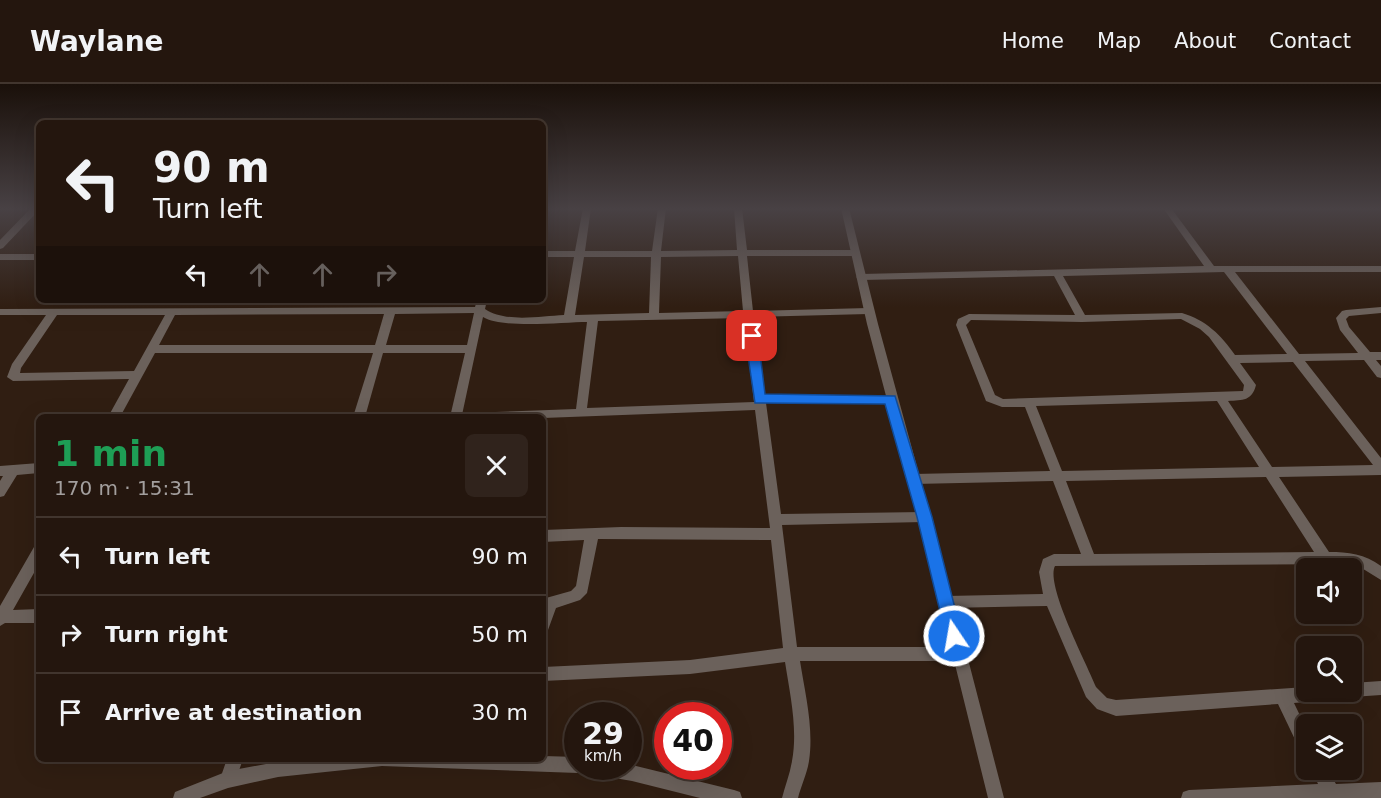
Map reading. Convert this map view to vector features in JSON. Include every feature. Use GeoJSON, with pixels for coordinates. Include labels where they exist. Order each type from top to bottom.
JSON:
{"type":"FeatureCollection","features":[{"type":"Feature","properties":{"kind":"street"},"geometry":{"type":"LineString","coordinates":[[569,318],[581,241]]}},
{"type":"Feature","properties":{"kind":"street"},"geometry":{"type":"LineString","coordinates":[[654,316],[658,241]]}},
{"type":"Feature","properties":{"kind":"street"},"geometry":{"type":"LineString","coordinates":[[740,241],[777,527],[790,654],[801,727],[801,760],[789,798]]}},
{"type":"Feature","properties":{"kind":"street"},"geometry":{"type":"LineString","coordinates":[[852,241],[890,400],[914,479],[996,798]]}},
{"type":"Feature","properties":{"kind":"street"},"geometry":{"type":"LineString","coordinates":[[1191,241],[1211,269]]}},
{"type":"Feature","properties":{"kind":"street"},"geometry":{"type":"LineString","coordinates":[[546,254],[854,253]]}},
{"type":"Feature","properties":{"kind":"street"},"geometry":{"type":"LineString","coordinates":[[0,257],[36,257]]}},
{"type":"Feature","properties":{"kind":"street"},"geometry":{"type":"LineString","coordinates":[[861,277],[1211,269],[1381,269]]}},
{"type":"Feature","properties":{"kind":"street"},"geometry":{"type":"LineString","coordinates":[[1227,269],[1299,358],[1381,469]]}},
{"type":"Feature","properties":{"kind":"street"},"geometry":{"type":"LineString","coordinates":[[1057,273],[1082,319]]}},
{"type":"Feature","properties":{"kind":"street"},"geometry":{"type":"LineString","coordinates":[[109,312],[116,303]]}},
{"type":"Feature","properties":{"kind":"street"},"geometry":{"type":"LineString","coordinates":[[246,312],[250,303]]}},
{"type":"Feature","properties":{"kind":"street"},"geometry":{"type":"LineString","coordinates":[[360,414],[379,350],[385,303]]}},
{"type":"Feature","properties":{"kind":"street"},"geometry":{"type":"LineString","coordinates":[[481,305],[490,316],[514,320],[868,311]]}},
{"type":"Feature","properties":{"kind":"street"},"geometry":{"type":"LineString","coordinates":[[0,312],[385,312],[481,305]]}},
{"type":"Feature","properties":{"kind":"street"},"geometry":{"type":"LineString","coordinates":[[457,414],[481,305]]}},
{"type":"Feature","properties":{"kind":"street"},"geometry":{"type":"LineString","coordinates":[[1381,310],[1356,311],[1346,313],[1341,318],[1344,328],[1381,374]]}},
{"type":"Feature","properties":{"kind":"street"},"geometry":{"type":"LineString","coordinates":[[116,414],[172,311]]}},
{"type":"Feature","properties":{"kind":"street"},"geometry":{"type":"LineString","coordinates":[[54,312],[16,367],[13,376],[138,375]]}},
{"type":"Feature","properties":{"kind":"street"},"geometry":{"type":"LineString","coordinates":[[969,317],[1082,319],[1188,317],[1208,328],[1230,359],[1250,385],[1250,390],[1242,396],[1002,403],[990,398],[961,325],[962,321],[969,317]]}},
{"type":"Feature","properties":{"kind":"street"},"geometry":{"type":"LineString","coordinates":[[580,412],[593,318]]}},
{"type":"Feature","properties":{"kind":"street"},"geometry":{"type":"LineString","coordinates":[[152,349],[471,349]]}},
{"type":"Feature","properties":{"kind":"street"},"geometry":{"type":"LineString","coordinates":[[1230,359],[1381,356]]}},
{"type":"Feature","properties":{"kind":"street"},"geometry":{"type":"LineString","coordinates":[[1220,397],[1325,558]]}},
{"type":"Feature","properties":{"kind":"street"},"geometry":{"type":"LineString","coordinates":[[535,414],[760,402],[890,400]]}},
{"type":"Feature","properties":{"kind":"street"},"geometry":{"type":"LineString","coordinates":[[1029,402],[1090,560]]}},
{"type":"Feature","properties":{"kind":"street"},"geometry":{"type":"LineString","coordinates":[[0,492],[7,471],[36,468]]}},
{"type":"Feature","properties":{"kind":"street"},"geometry":{"type":"LineString","coordinates":[[914,479],[1381,469]]}},
{"type":"Feature","properties":{"kind":"street"},"geometry":{"type":"LineString","coordinates":[[546,536],[777,527],[924,517]]}},
{"type":"Feature","properties":{"kind":"street"},"geometry":{"type":"LineString","coordinates":[[546,617],[551,603],[575,596],[582,589],[592,534]]}},
{"type":"Feature","properties":{"kind":"street"},"geometry":{"type":"LineString","coordinates":[[0,618],[36,556]]}},
{"type":"Feature","properties":{"kind":"street"},"geometry":{"type":"LineString","coordinates":[[1296,558],[1053,560],[1048,563],[1046,572],[1051,600],[1090,692],[1102,704],[1116,708],[1296,695]]}},
{"type":"Feature","properties":{"kind":"street"},"geometry":{"type":"LineString","coordinates":[[1362,561],[1381,574]]}},
{"type":"Feature","properties":{"kind":"street"},"geometry":{"type":"LineString","coordinates":[[946,602],[1051,600]]}},
{"type":"Feature","properties":{"kind":"street"},"geometry":{"type":"LineString","coordinates":[[0,618],[36,616]]}},
{"type":"Feature","properties":{"kind":"street"},"geometry":{"type":"LineString","coordinates":[[546,674],[690,667],[790,654],[958,654]]}},
{"type":"Feature","properties":{"kind":"street"},"geometry":{"type":"LineString","coordinates":[[1362,689],[1381,688]]}},
{"type":"Feature","properties":{"kind":"street"},"geometry":{"type":"LineString","coordinates":[[1282,696],[1296,724]]}},
{"type":"Feature","properties":{"kind":"street"},"geometry":{"type":"LineString","coordinates":[[228,779],[234,762]]}},
{"type":"Feature","properties":{"kind":"street"},"geometry":{"type":"LineString","coordinates":[[181,798],[228,779],[312,765],[346,762]]}},
{"type":"Feature","properties":{"kind":"street"},"geometry":{"type":"LineString","coordinates":[[540,762],[564,764]]}},
{"type":"Feature","properties":{"kind":"street"},"geometry":{"type":"LineString","coordinates":[[642,776],[710,795],[734,798]]}},
{"type":"Feature","properties":{"kind":"street"},"geometry":{"type":"LineString","coordinates":[[1325,780],[1331,792]]}},
{"type":"Feature","properties":{"kind":"street"},"geometry":{"type":"LineString","coordinates":[[1189,798],[1381,790]]}},
{"type":"Feature","properties":{"kind":"route"},"geometry":{"type":"LineString","coordinates":[[752,336],[759,399],[890,400],[914,479],[954,636]]}}]}
